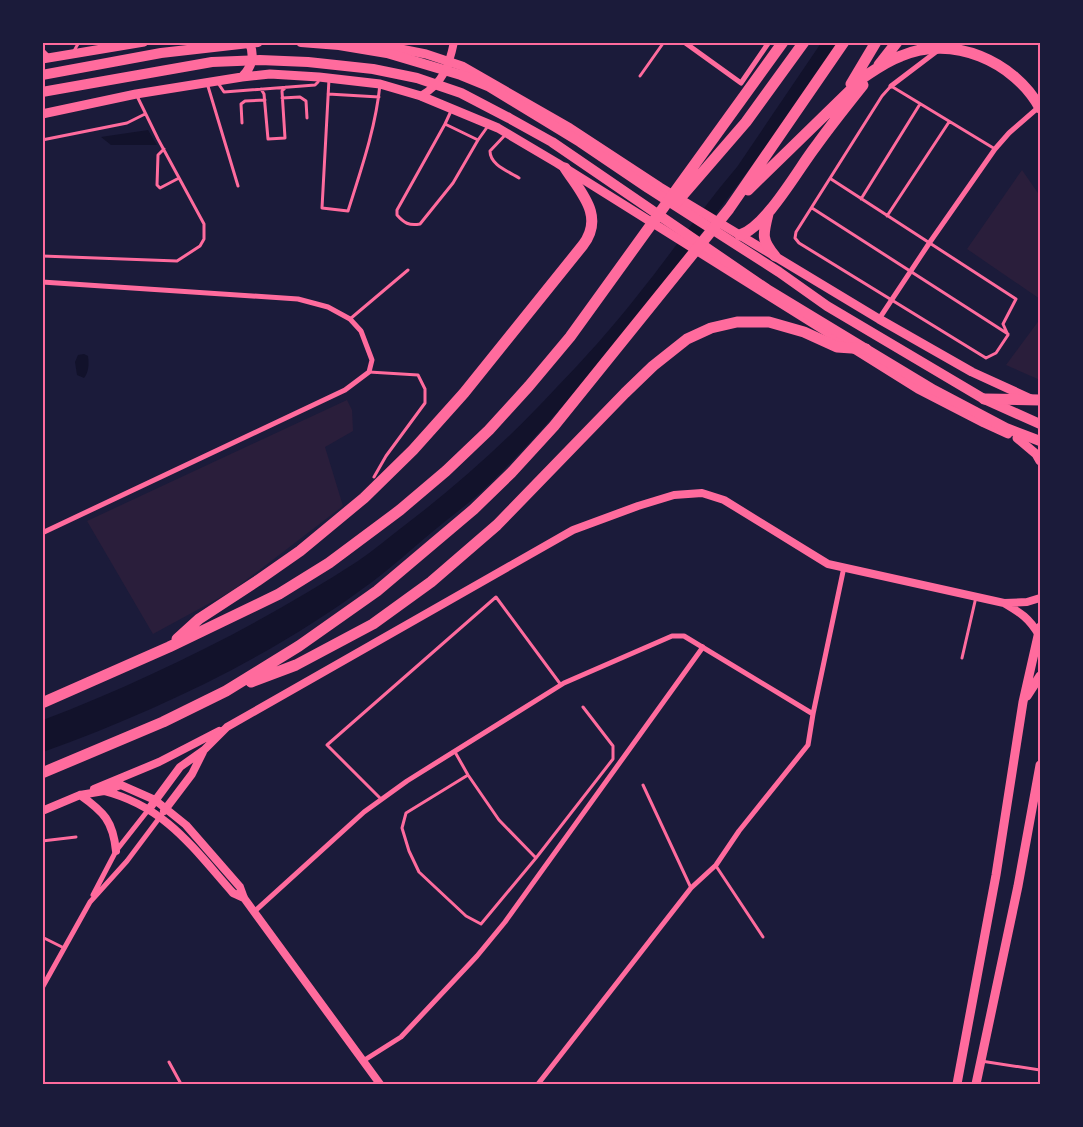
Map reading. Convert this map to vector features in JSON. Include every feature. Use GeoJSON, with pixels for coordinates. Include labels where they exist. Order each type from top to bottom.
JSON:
{"type":"FeatureCollection","features":[{"type":"Feature","properties":{"kind":"highway"},"geometry":{"type":"LineString","coordinates":[[42,703],[169,647],[279,594],[329,563],[413,499],[446,471],[489,430],[530,386],[570,337],[783,42]]}},
{"type":"Feature","properties":{"kind":"highway"},"geometry":{"type":"LineString","coordinates":[[626,262],[746,122],[804,42]]}},
{"type":"Feature","properties":{"kind":"highway"},"geometry":{"type":"LineString","coordinates":[[42,773],[152,728],[226,691],[299,646],[378,591],[474,509],[505,479],[554,426],[729,209],[844,42]]}},
{"type":"Feature","properties":{"kind":"highway"},"geometry":{"type":"LineString","coordinates":[[817,144],[876,42]]}},
{"type":"Feature","properties":{"kind":"highway"},"geometry":{"type":"LineString","coordinates":[[740,235],[755,226],[768,213],[817,144],[897,42]]}},
{"type":"Feature","properties":{"kind":"highway"},"geometry":{"type":"LineString","coordinates":[[729,209],[864,77],[880,66],[902,55],[917,51],[950,48],[987,58],[1000,65],[1028,88],[1040,107]]}},
{"type":"Feature","properties":{"kind":"highway"},"geometry":{"type":"LineString","coordinates":[[169,647],[198,619],[257,582],[300,551],[364,498],[413,450],[464,393],[583,245],[592,230],[593,222],[588,204],[565,168]]}},
{"type":"Feature","properties":{"kind":"highway"},"geometry":{"type":"LineString","coordinates":[[768,213],[763,232],[764,240],[775,256]]}},
{"type":"Feature","properties":{"kind":"highway"},"geometry":{"type":"LineString","coordinates":[[226,691],[296,664],[373,624],[431,582],[497,525],[625,392],[653,366],[687,339],[711,328],[737,322],[769,322],[804,332],[837,347],[866,349]]}},
{"type":"Feature","properties":{"kind":"highway"},"geometry":{"type":"LineString","coordinates":[[984,399],[1040,401]]}},
{"type":"Feature","properties":{"kind":"main road"},"geometry":{"type":"LineString","coordinates":[[46,58],[144,42]]}},
{"type":"Feature","properties":{"kind":"main road"},"geometry":{"type":"LineString","coordinates":[[242,77],[252,60],[249,42]]}},
{"type":"Feature","properties":{"kind":"main road"},"geometry":{"type":"LineString","coordinates":[[42,75],[161,53],[258,42]]}},
{"type":"Feature","properties":{"kind":"main road"},"geometry":{"type":"LineString","coordinates":[[301,42],[339,45],[387,53],[461,75],[488,86],[580,142],[779,272],[827,306],[984,399],[1040,424]]}},
{"type":"Feature","properties":{"kind":"main road"},"geometry":{"type":"LineString","coordinates":[[365,42],[402,45],[462,66],[570,128],[668,192],[972,372],[1040,401]]}},
{"type":"Feature","properties":{"kind":"main road"},"geometry":{"type":"LineString","coordinates":[[42,92],[212,62],[260,60],[308,62],[373,69],[417,78],[461,93],[531,130],[767,289],[934,390],[1006,428],[1040,441]]}},
{"type":"Feature","properties":{"kind":"main road"},"geometry":{"type":"LineString","coordinates":[[42,114],[136,94],[270,74],[380,84],[421,96],[490,124],[507,133],[918,389],[984,423],[1040,446]]}},
{"type":"Feature","properties":{"kind":"main road"},"geometry":{"type":"LineString","coordinates":[[1017,438],[1036,454],[1040,461]]}},
{"type":"Feature","properties":{"kind":"main road"},"geometry":{"type":"LineString","coordinates":[[957,1084],[996,875],[1023,702],[1040,631]]}},
{"type":"Feature","properties":{"kind":"main road"},"geometry":{"type":"LineString","coordinates":[[1023,702],[1040,676]]}},
{"type":"Feature","properties":{"kind":"main road"},"geometry":{"type":"LineString","coordinates":[[976,1084],[1018,886],[1040,765]]}},
{"type":"Feature","properties":{"kind":"street"},"geometry":{"type":"LineString","coordinates":[[421,96],[442,78],[450,61],[454,42]]}},
{"type":"Feature","properties":{"kind":"street"},"geometry":{"type":"LineString","coordinates":[[684,42],[741,83],[769,42]]}},
{"type":"Feature","properties":{"kind":"street"},"geometry":{"type":"LineString","coordinates":[[891,86],[949,42]]}},
{"type":"Feature","properties":{"kind":"street"},"geometry":{"type":"LineString","coordinates":[[879,318],[995,149],[1040,107]]}},
{"type":"Feature","properties":{"kind":"street"},"geometry":{"type":"LineString","coordinates":[[42,282],[298,299],[328,307],[350,319],[361,331],[372,360],[369,372],[345,390],[42,533]]}},
{"type":"Feature","properties":{"kind":"street"},"geometry":{"type":"LineString","coordinates":[[42,810],[159,762],[227,727],[573,530],[674,495],[702,492],[724,500],[828,564],[1004,603],[1022,614],[1040,631]]}},
{"type":"Feature","properties":{"kind":"street"},"geometry":{"type":"LineString","coordinates":[[538,1084],[691,888],[716,865],[739,832],[808,745],[844,567]]}},
{"type":"Feature","properties":{"kind":"street"},"geometry":{"type":"LineString","coordinates":[[1004,603],[1027,602],[1040,598]]}},
{"type":"Feature","properties":{"kind":"street"},"geometry":{"type":"LineString","coordinates":[[254,912],[380,799],[454,750],[561,685],[672,636],[684,636],[813,714]]}},
{"type":"Feature","properties":{"kind":"street"},"geometry":{"type":"LineString","coordinates":[[363,1062],[401,1037],[477,956],[505,922],[703,648]]}},
{"type":"Feature","properties":{"kind":"street"},"geometry":{"type":"LineString","coordinates":[[42,988],[116,851],[180,767],[204,750],[227,727]]}},
{"type":"Feature","properties":{"kind":"street"},"geometry":{"type":"LineString","coordinates":[[90,902],[127,861],[166,809],[192,774],[204,750]]}},
{"type":"Feature","properties":{"kind":"street"},"geometry":{"type":"LineString","coordinates":[[80,795],[121,786],[155,800],[192,832],[240,887],[244,898],[380,1084]]}},
{"type":"Feature","properties":{"kind":"street"},"geometry":{"type":"LineString","coordinates":[[104,791],[116,794],[149,809],[180,832],[233,893],[244,898]]}},
{"type":"Feature","properties":{"kind":"street"},"geometry":{"type":"LineString","coordinates":[[80,795],[97,806],[104,814],[114,835],[116,851]]}},
{"type":"Feature","properties":{"kind":"lane"},"geometry":{"type":"LineString","coordinates":[[73,54],[78,42]]}},
{"type":"Feature","properties":{"kind":"lane"},"geometry":{"type":"LineString","coordinates":[[640,76],[664,42]]}},
{"type":"Feature","properties":{"kind":"lane"},"geometry":{"type":"LineString","coordinates":[[42,49],[46,58]]}},
{"type":"Feature","properties":{"kind":"lane"},"geometry":{"type":"LineString","coordinates":[[217,81],[224,92],[315,85],[319,77]]}},
{"type":"Feature","properties":{"kind":"lane"},"geometry":{"type":"LineString","coordinates":[[329,78],[322,208],[348,210],[365,158],[379,97],[380,84]]}},
{"type":"Feature","properties":{"kind":"lane"},"geometry":{"type":"LineString","coordinates":[[207,82],[238,186]]}},
{"type":"Feature","properties":{"kind":"lane"},"geometry":{"type":"LineString","coordinates":[[995,149],[891,86],[882,96],[796,232],[795,238],[799,243],[986,358],[996,353],[1008,334]]}},
{"type":"Feature","properties":{"kind":"lane"},"geometry":{"type":"LineString","coordinates":[[261,89],[265,100],[268,139],[285,138],[282,91],[286,87]]}},
{"type":"Feature","properties":{"kind":"lane"},"geometry":{"type":"LineString","coordinates":[[42,256],[177,261],[200,246],[204,239],[204,224],[136,94]]}},
{"type":"Feature","properties":{"kind":"lane"},"geometry":{"type":"LineString","coordinates":[[328,94],[379,97]]}},
{"type":"Feature","properties":{"kind":"lane"},"geometry":{"type":"LineString","coordinates":[[282,98],[300,97],[306,101],[307,118]]}},
{"type":"Feature","properties":{"kind":"lane"},"geometry":{"type":"LineString","coordinates":[[242,123],[241,104],[245,101],[265,100]]}},
{"type":"Feature","properties":{"kind":"lane"},"geometry":{"type":"LineString","coordinates":[[861,199],[920,104]]}},
{"type":"Feature","properties":{"kind":"lane"},"geometry":{"type":"LineString","coordinates":[[452,109],[446,124],[397,210],[397,215],[402,221],[411,226],[420,224],[453,183],[478,140],[490,124]]}},
{"type":"Feature","properties":{"kind":"lane"},"geometry":{"type":"LineString","coordinates":[[42,140],[126,123],[145,114]]}},
{"type":"Feature","properties":{"kind":"lane"},"geometry":{"type":"LineString","coordinates":[[887,216],[949,122]]}},
{"type":"Feature","properties":{"kind":"lane"},"geometry":{"type":"LineString","coordinates":[[446,124],[478,140]]}},
{"type":"Feature","properties":{"kind":"lane"},"geometry":{"type":"LineString","coordinates":[[507,133],[490,151],[490,156],[494,163],[519,178]]}},
{"type":"Feature","properties":{"kind":"lane"},"geometry":{"type":"LineString","coordinates":[[164,149],[158,155],[157,185],[160,188],[179,178]]}},
{"type":"Feature","properties":{"kind":"lane"},"geometry":{"type":"LineString","coordinates":[[830,179],[1016,299],[1003,324],[1008,334]]}},
{"type":"Feature","properties":{"kind":"lane"},"geometry":{"type":"LineString","coordinates":[[812,208],[1008,334]]}},
{"type":"Feature","properties":{"kind":"lane"},"geometry":{"type":"LineString","coordinates":[[350,319],[408,270]]}},
{"type":"Feature","properties":{"kind":"lane"},"geometry":{"type":"LineString","coordinates":[[369,372],[418,374],[425,389],[426,403],[392,448],[374,477]]}},
{"type":"Feature","properties":{"kind":"lane"},"geometry":{"type":"LineString","coordinates":[[962,658],[977,596]]}},
{"type":"Feature","properties":{"kind":"lane"},"geometry":{"type":"LineString","coordinates":[[380,799],[327,745],[496,597],[561,685]]}},
{"type":"Feature","properties":{"kind":"lane"},"geometry":{"type":"LineString","coordinates":[[468,775],[406,813],[402,828],[409,851],[419,872],[466,916],[481,924],[536,858],[613,759],[613,746],[583,706]]}},
{"type":"Feature","properties":{"kind":"lane"},"geometry":{"type":"LineString","coordinates":[[454,750],[468,775],[499,820],[536,858]]}},
{"type":"Feature","properties":{"kind":"lane"},"geometry":{"type":"LineString","coordinates":[[642,785],[691,888]]}},
{"type":"Feature","properties":{"kind":"lane"},"geometry":{"type":"LineString","coordinates":[[42,841],[76,837]]}},
{"type":"Feature","properties":{"kind":"lane"},"geometry":{"type":"LineString","coordinates":[[716,865],[763,937]]}},
{"type":"Feature","properties":{"kind":"lane"},"geometry":{"type":"LineString","coordinates":[[42,937],[65,948]]}},
{"type":"Feature","properties":{"kind":"lane"},"geometry":{"type":"LineString","coordinates":[[981,1061],[1040,1070]]}},
{"type":"Feature","properties":{"kind":"lane"},"geometry":{"type":"LineString","coordinates":[[169,1062],[181,1084]]}},
{"type":"Feature","properties":{"kind":"shaded area"},"geometry":{"type":"Polygon","coordinates":[[[821,43],[840,43],[709,223],[574,393],[518,456],[478,495],[372,582],[295,634],[214,679],[172,699],[86,736],[43,752],[43,720],[164,668],[282,607],[358,561],[484,460],[539,407],[608,332],[737,167],[821,43]]]}},
{"type":"Feature","properties":{"kind":"shaded area"},"geometry":{"type":"Polygon","coordinates":[[[148,130],[157,145],[111,145],[101,137],[148,130]]]}},
{"type":"Feature","properties":{"kind":"shaded area"},"geometry":{"type":"Polygon","coordinates":[[[1022,170],[1040,196],[1040,299],[967,249],[1022,170]]]}},
{"type":"Feature","properties":{"kind":"shaded area"},"geometry":{"type":"Polygon","coordinates":[[[1040,319],[1040,380],[1006,365],[1040,319]]]}},
{"type":"Feature","properties":{"kind":"shaded area"},"geometry":{"type":"Polygon","coordinates":[[[84,354],[88,356],[88,370],[84,378],[77,375],[75,362],[78,355],[84,354]]]}},
{"type":"Feature","properties":{"kind":"shaded area"},"geometry":{"type":"Polygon","coordinates":[[[347,400],[352,410],[353,431],[325,447],[343,506],[232,591],[153,634],[87,521],[347,400]]]}}]}
